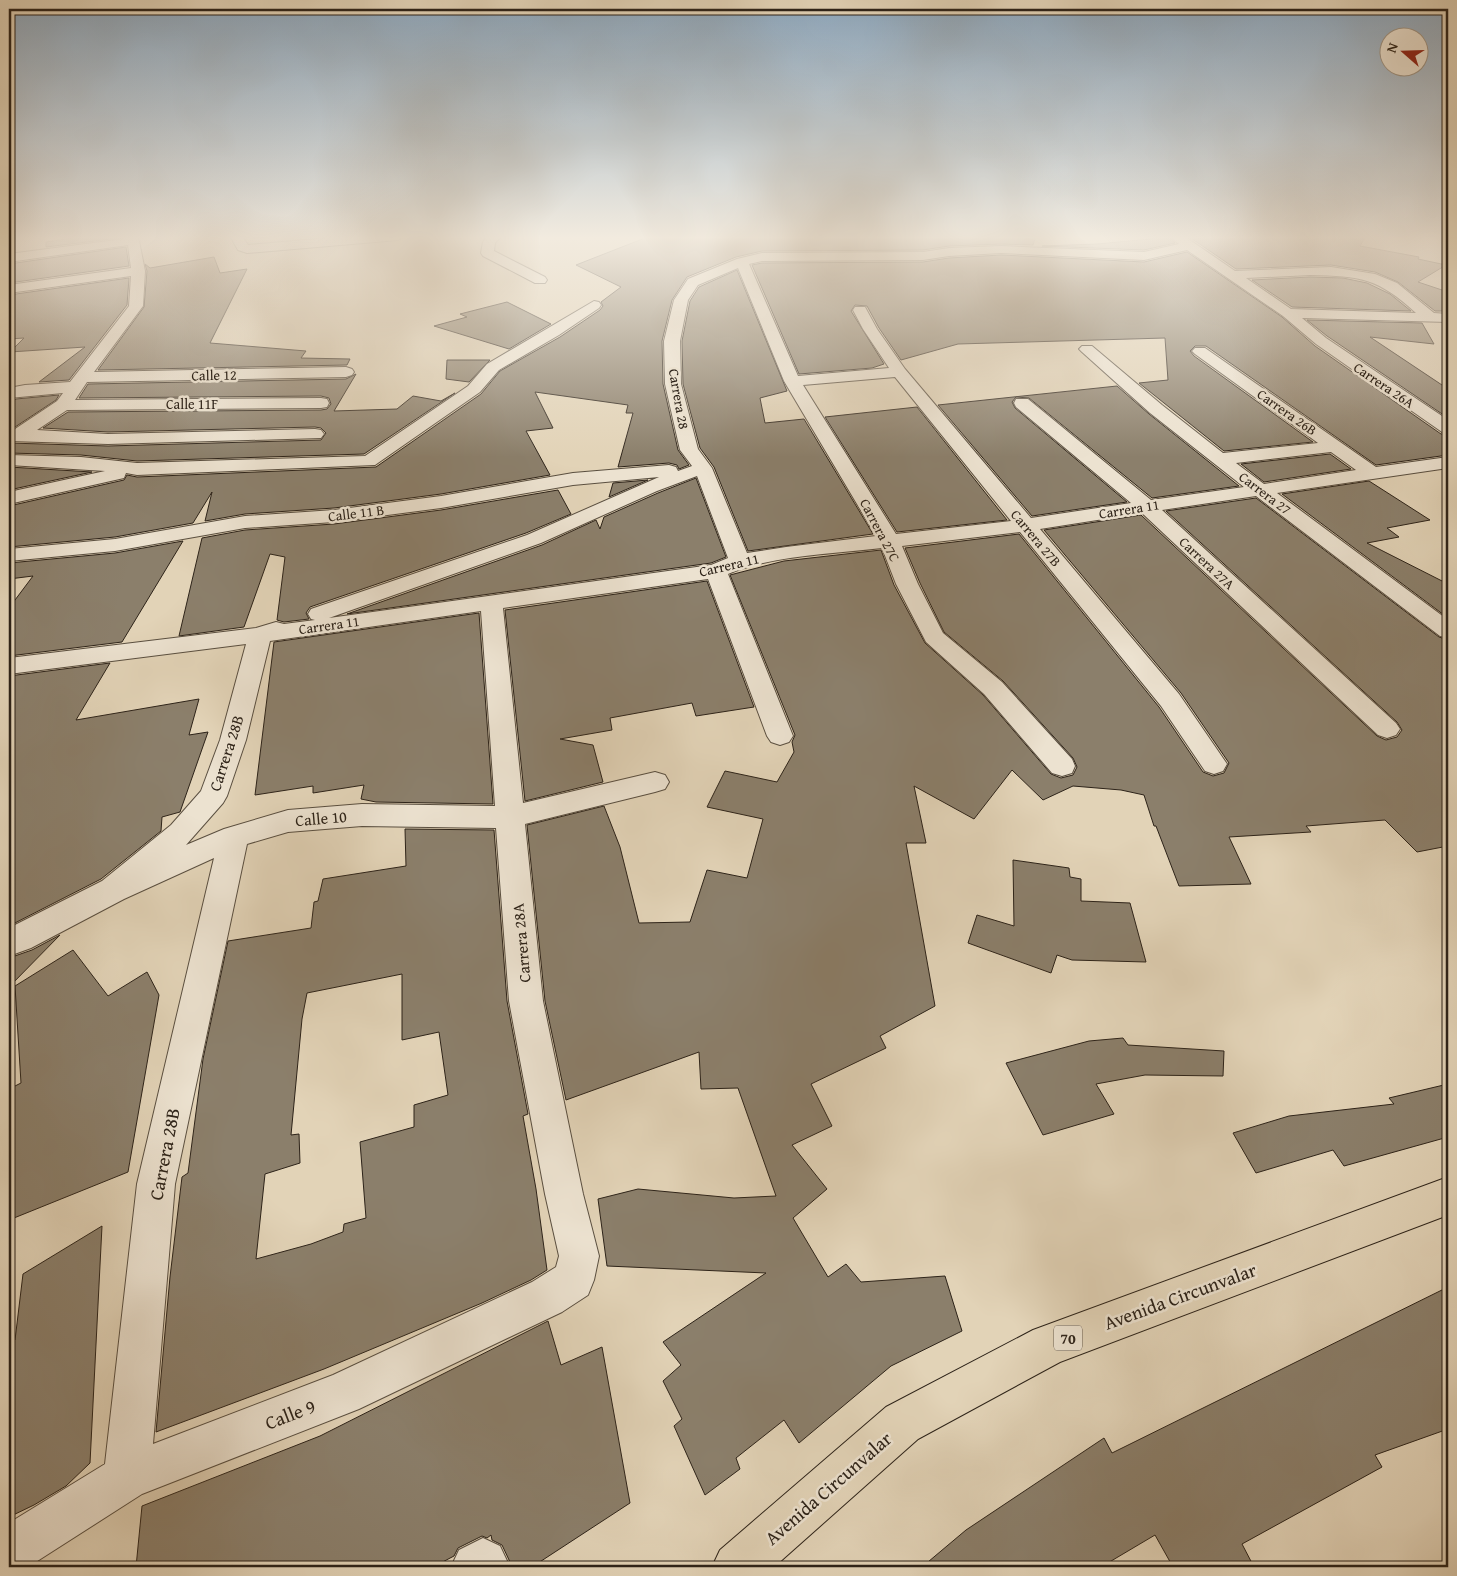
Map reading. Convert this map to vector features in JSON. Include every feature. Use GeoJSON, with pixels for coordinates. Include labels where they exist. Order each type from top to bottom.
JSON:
{"type":"FeatureCollection","features":[{"type":"Feature","properties":{"kind":"main road","name":"Avenida Circunvalar"},"geometry":{"type":"LineString","coordinates":[[737,1567],[902,1423],[1048,1345],[1448,1196]]}},
{"type":"Feature","properties":{"kind":"street"},"geometry":{"type":"LineString","coordinates":[[14,437],[63,405],[133,310]]}},
{"type":"Feature","properties":{"kind":"street"},"geometry":{"type":"LineString","coordinates":[[9,460],[80,463],[137,469],[369,461],[474,389],[493,367],[554,332],[587,310]]}},
{"type":"Feature","properties":{"kind":"street","name":"Carrera 28"},"geometry":{"type":"LineString","coordinates":[[679,310],[672,341],[674,384],[689,450],[703,468],[740,561]]}},
{"type":"Feature","properties":{"kind":"street","name":"Carrera 27C"},"geometry":{"type":"LineString","coordinates":[[762,310],[792,381],[889,540],[907,584],[934,637],[993,688],[1062,766]]}},
{"type":"Feature","properties":{"kind":"street","name":"Carrera 27B"},"geometry":{"type":"LineString","coordinates":[[860,310],[870,329],[899,372],[1170,700],[1214,764]]}},
{"type":"Feature","properties":{"kind":"street","name":"Carrera 26A"},"geometry":{"type":"LineString","coordinates":[[1283,310],[1321,341],[1448,428]]}},
{"type":"Feature","properties":{"kind":"street"},"geometry":{"type":"LineString","coordinates":[[1421,310],[1429,316]]}},
{"type":"Feature","properties":{"kind":"street"},"geometry":{"type":"LineString","coordinates":[[1288,313],[1448,318]]}},
{"type":"Feature","properties":{"kind":"street","name":"Carrera 27"},"geometry":{"type":"LineString","coordinates":[[1087,349],[1156,409],[1219,459],[1448,631]]}},
{"type":"Feature","properties":{"kind":"street","name":"Carrera 26B"},"geometry":{"type":"LineString","coordinates":[[1200,351],[1374,474]]}},
{"type":"Feature","properties":{"kind":"street"},"geometry":{"type":"LineString","coordinates":[[98,359],[117,359]]}},
{"type":"Feature","properties":{"kind":"street","name":"Calle 12"},"geometry":{"type":"LineString","coordinates":[[9,393],[79,382],[244,374],[346,372]]}},
{"type":"Feature","properties":{"kind":"street"},"geometry":{"type":"LineString","coordinates":[[792,381],[899,372]]}},
{"type":"Feature","properties":{"kind":"street"},"geometry":{"type":"LineString","coordinates":[[198,426],[244,374]]}},
{"type":"Feature","properties":{"kind":"street","name":"Calle 11F"},"geometry":{"type":"LineString","coordinates":[[63,405],[321,402]]}},
{"type":"Feature","properties":{"kind":"street","name":"Carrera 27A"},"geometry":{"type":"LineString","coordinates":[[1022,403],[1146,506],[1387,729]]}},
{"type":"Feature","properties":{"kind":"street"},"geometry":{"type":"LineString","coordinates":[[14,437],[108,439],[198,426],[315,434]]}},
{"type":"Feature","properties":{"kind":"street"},"geometry":{"type":"LineString","coordinates":[[1219,459],[1335,446]]}},
{"type":"Feature","properties":{"kind":"street","name":"Carrera 11"},"geometry":{"type":"LineString","coordinates":[[9,666],[260,635],[716,571],[740,561],[889,540],[1025,525],[1448,462]]}},
{"type":"Feature","properties":{"kind":"street"},"geometry":{"type":"LineString","coordinates":[[260,635],[446,568],[534,539],[650,487],[703,468]]}},
{"type":"Feature","properties":{"kind":"street","name":"Calle 11 B"},"geometry":{"type":"LineString","coordinates":[[9,555],[115,545],[245,522],[334,516],[441,502],[573,479],[703,468]]}},
{"type":"Feature","properties":{"kind":"street"},"geometry":{"type":"LineString","coordinates":[[9,498],[137,469]]}},
{"type":"Feature","properties":{"kind":"street"},"geometry":{"type":"LineString","coordinates":[[716,571],[780,736]]}},
{"type":"Feature","properties":{"kind":"street","name":"Carrera 28A"},"geometry":{"type":"LineString","coordinates":[[491,602],[526,1001],[564,1194],[579,1256],[573,1280]]}},
{"type":"Feature","properties":{"kind":"street","name":"Carrera 28B"},"geometry":{"type":"LineString","coordinates":[[114,890],[181,833],[213,796],[233,740],[260,635]]}},
{"type":"Feature","properties":{"kind":"street","name":"Calle 10"},"geometry":{"type":"LineString","coordinates":[[9,942],[114,890],[234,837],[288,821],[362,815],[509,817],[655,782]]}},
{"type":"Feature","properties":{"kind":"street","name":"Carrera 28B"},"geometry":{"type":"LineString","coordinates":[[127,1477],[156,1184],[234,837]]}},
{"type":"Feature","properties":{"kind":"street","name":"Calle 9"},"geometry":{"type":"LineString","coordinates":[[9,1551],[127,1477],[343,1393],[547,1297],[573,1280]]}},
{"type":"Feature","properties":{"kind":"building"},"geometry":{"type":"Polygon","coordinates":[[[9,310],[123,310],[69,380],[39,382],[85,347],[10,352],[24,338],[9,339],[9,310]]]}},
{"type":"Feature","properties":{"kind":"building"},"geometry":{"type":"Polygon","coordinates":[[[142,310],[227,310],[210,343],[306,351],[301,358],[350,359],[347,365],[98,370],[142,310]]]}},
{"type":"Feature","properties":{"kind":"building"},"geometry":{"type":"Polygon","coordinates":[[[477,310],[522,310],[551,324],[509,349],[434,326],[467,317],[460,314],[477,310]]]}},
{"type":"Feature","properties":{"kind":"building"},"geometry":{"type":"Polygon","coordinates":[[[600,310],[670,310],[662,341],[663,384],[678,450],[689,465],[679,469],[677,465],[669,463],[618,467],[633,413],[626,413],[628,405],[535,392],[553,428],[526,431],[550,475],[441,494],[334,508],[245,514],[205,521],[212,492],[193,523],[115,537],[9,547],[9,506],[124,480],[127,475],[137,477],[376,467],[481,394],[500,371],[560,337],[600,310]]]}},
{"type":"Feature","properties":{"kind":"building"},"geometry":{"type":"Polygon","coordinates":[[[688,310],[753,310],[787,391],[760,398],[765,423],[804,419],[873,534],[748,551],[714,467],[700,448],[683,384],[682,341],[688,310]]]}},
{"type":"Feature","properties":{"kind":"building"},"geometry":{"type":"Polygon","coordinates":[[[771,310],[852,310],[851,311],[884,364],[872,368],[799,374],[771,310]]]}},
{"type":"Feature","properties":{"kind":"building"},"geometry":{"type":"Polygon","coordinates":[[[869,310],[1271,310],[1315,346],[1441,434],[1448,435],[1448,455],[1376,465],[1206,346],[1195,346],[1190,351],[1194,356],[1313,442],[1224,451],[1139,383],[1168,380],[1165,338],[958,344],[901,360],[869,310]]]}},
{"type":"Feature","properties":{"kind":"building"},"geometry":{"type":"Polygon","coordinates":[[[1368,310],[1409,310],[1411,311],[1368,310]]]}},
{"type":"Feature","properties":{"kind":"building"},"geometry":{"type":"Polygon","coordinates":[[[1433,310],[1448,310],[1448,311],[1433,310]]]}},
{"type":"Feature","properties":{"kind":"building"},"geometry":{"type":"Polygon","coordinates":[[[1307,320],[1422,323],[1434,344],[1370,337],[1448,389],[1448,418],[1327,336],[1307,320]]]}},
{"type":"Feature","properties":{"kind":"building"},"geometry":{"type":"Polygon","coordinates":[[[447,360],[490,360],[469,382],[446,379],[447,360]]]}},
{"type":"Feature","properties":{"kind":"building"},"geometry":{"type":"Polygon","coordinates":[[[356,374],[334,411],[397,409],[413,396],[441,401],[455,393],[364,454],[137,461],[81,455],[9,453],[9,443],[108,446],[321,440],[326,433],[321,428],[315,427],[108,432],[43,428],[68,412],[321,410],[327,409],[331,404],[329,398],[321,396],[79,398],[88,384],[346,379],[356,374]]]}},
{"type":"Feature","properties":{"kind":"building"},"geometry":{"type":"Polygon","coordinates":[[[1117,386],[1239,486],[1152,498],[1029,398],[1016,397],[1012,402],[1015,408],[1127,502],[1032,516],[938,405],[1117,386]]]}},
{"type":"Feature","properties":{"kind":"building"},"geometry":{"type":"Polygon","coordinates":[[[59,395],[56,400],[9,431],[9,405],[16,399],[59,395]]]}},
{"type":"Feature","properties":{"kind":"building"},"geometry":{"type":"Polygon","coordinates":[[[917,407],[1007,520],[897,532],[825,417],[917,407]]]}},
{"type":"Feature","properties":{"kind":"building"},"geometry":{"type":"Polygon","coordinates":[[[1330,454],[1351,469],[1264,482],[1241,464],[1330,454]]]}},
{"type":"Feature","properties":{"kind":"building"},"geometry":{"type":"Polygon","coordinates":[[[9,467],[92,472],[9,490],[9,467]]]}},
{"type":"Feature","properties":{"kind":"building"},"geometry":{"type":"Polygon","coordinates":[[[696,478],[726,557],[711,563],[347,614],[542,545],[596,520],[600,529],[604,517],[696,478]]]}},
{"type":"Feature","properties":{"kind":"building"},"geometry":{"type":"Polygon","coordinates":[[[648,480],[609,497],[613,483],[648,480]]]}},
{"type":"Feature","properties":{"kind":"building"},"geometry":{"type":"Polygon","coordinates":[[[1369,481],[1430,520],[1387,528],[1399,537],[1367,543],[1448,584],[1448,618],[1282,494],[1369,481]]]}},
{"type":"Feature","properties":{"kind":"building"},"geometry":{"type":"Polygon","coordinates":[[[558,490],[571,514],[526,533],[310,607],[306,613],[309,619],[284,622],[277,620],[285,557],[270,554],[244,627],[179,636],[202,538],[245,530],[334,524],[441,510],[558,490]]]}},
{"type":"Feature","properties":{"kind":"building"},"geometry":{"type":"Polygon","coordinates":[[[1256,498],[1439,637],[1448,640],[1448,846],[1417,852],[1385,820],[1306,826],[1311,832],[1229,837],[1251,884],[1179,886],[1156,826],[1154,826],[1144,795],[1121,790],[1073,786],[1043,800],[1012,770],[974,819],[914,786],[926,843],[906,843],[935,1006],[880,1036],[886,1048],[811,1084],[832,1126],[792,1145],[827,1189],[793,1218],[828,1277],[846,1264],[861,1282],[945,1276],[962,1331],[891,1366],[799,1443],[784,1420],[736,1458],[740,1469],[705,1495],[674,1426],[682,1419],[663,1381],[681,1365],[663,1342],[766,1273],[607,1266],[598,1199],[638,1189],[734,1198],[776,1196],[738,1088],[701,1089],[699,1052],[566,1100],[545,1001],[527,825],[604,806],[620,847],[639,923],[690,922],[707,870],[747,878],[763,819],[707,807],[725,771],[777,782],[794,752],[792,742],[795,735],[730,575],[784,561],[881,550],[894,585],[925,643],[983,695],[1051,774],[1061,778],[1073,775],[1077,767],[1073,758],[1003,681],[944,632],[905,548],[1019,534],[1159,707],[1203,772],[1213,776],[1224,773],[1229,763],[1181,693],[1044,530],[1141,515],[1377,736],[1386,740],[1397,737],[1402,730],[1397,722],[1166,511],[1256,498]]]}},
{"type":"Feature","properties":{"kind":"building"},"geometry":{"type":"Polygon","coordinates":[[[183,541],[122,642],[9,656],[9,608],[33,576],[9,579],[9,563],[115,553],[183,541]]]}},
{"type":"Feature","properties":{"kind":"building"},"geometry":{"type":"Polygon","coordinates":[[[707,581],[754,707],[696,716],[692,703],[610,718],[612,730],[560,739],[593,745],[603,782],[525,801],[505,610],[707,581]]]}},
{"type":"Feature","properties":{"kind":"building"},"geometry":{"type":"Polygon","coordinates":[[[479,613],[493,804],[376,802],[361,799],[364,785],[313,793],[313,786],[255,795],[274,642],[479,613]]]}},
{"type":"Feature","properties":{"kind":"building"},"geometry":{"type":"Polygon","coordinates":[[[110,663],[76,720],[199,699],[189,735],[208,732],[180,812],[162,817],[161,831],[101,879],[9,926],[9,676],[110,663]]]}},
{"type":"Feature","properties":{"kind":"building"},"geometry":{"type":"Polygon","coordinates":[[[405,829],[494,830],[507,1001],[528,1114],[523,1116],[536,1189],[547,1270],[531,1280],[482,1303],[324,1369],[156,1432],[170,1277],[182,1177],[188,1173],[203,1059],[228,941],[311,928],[314,902],[318,901],[323,879],[406,866],[405,829]],[[402,974],[307,993],[302,1019],[291,1135],[299,1134],[300,1163],[265,1174],[256,1259],[311,1244],[343,1232],[344,1224],[366,1218],[360,1142],[414,1127],[414,1105],[448,1095],[439,1032],[402,1040],[402,974]]]}},
{"type":"Feature","properties":{"kind":"building"},"geometry":{"type":"Polygon","coordinates":[[[1013,860],[1069,868],[1070,877],[1081,879],[1081,901],[1130,903],[1146,962],[1072,960],[1057,955],[1051,973],[968,943],[977,915],[1014,926],[1013,860]]]}},
{"type":"Feature","properties":{"kind":"building"},"geometry":{"type":"Polygon","coordinates":[[[60,935],[9,987],[9,958],[32,950],[60,935]]]}},
{"type":"Feature","properties":{"kind":"building"},"geometry":{"type":"Polygon","coordinates":[[[73,950],[108,996],[147,972],[159,995],[128,1172],[9,1220],[9,1089],[21,1083],[15,986],[73,950]]]}},
{"type":"Feature","properties":{"kind":"building"},"geometry":{"type":"Polygon","coordinates":[[[1123,1038],[1128,1045],[1224,1051],[1223,1076],[1145,1075],[1096,1084],[1114,1114],[1043,1135],[1006,1063],[1089,1041],[1123,1038]]]}},
{"type":"Feature","properties":{"kind":"building"},"geometry":{"type":"Polygon","coordinates":[[[1448,1084],[1448,1137],[1344,1166],[1333,1150],[1256,1173],[1233,1133],[1289,1116],[1394,1104],[1389,1098],[1448,1084]]]}},
{"type":"Feature","properties":{"kind":"building"},"geometry":{"type":"Polygon","coordinates":[[[102,1226],[90,1463],[66,1486],[9,1517],[9,1343],[15,1340],[23,1274],[102,1226]]]}},
{"type":"Feature","properties":{"kind":"building"},"geometry":{"type":"Polygon","coordinates":[[[1448,1287],[1448,1429],[1375,1455],[1382,1467],[1242,1544],[1254,1567],[1173,1567],[1155,1535],[1101,1567],[922,1567],[966,1530],[1104,1438],[1112,1453],[1448,1287]]]}},
{"type":"Feature","properties":{"kind":"building"},"geometry":{"type":"Polygon","coordinates":[[[548,1321],[561,1365],[602,1347],[630,1503],[532,1567],[508,1567],[510,1562],[502,1545],[492,1540],[491,1535],[487,1538],[482,1536],[458,1548],[454,1556],[433,1567],[136,1567],[142,1506],[320,1436],[548,1321]]]}}]}
